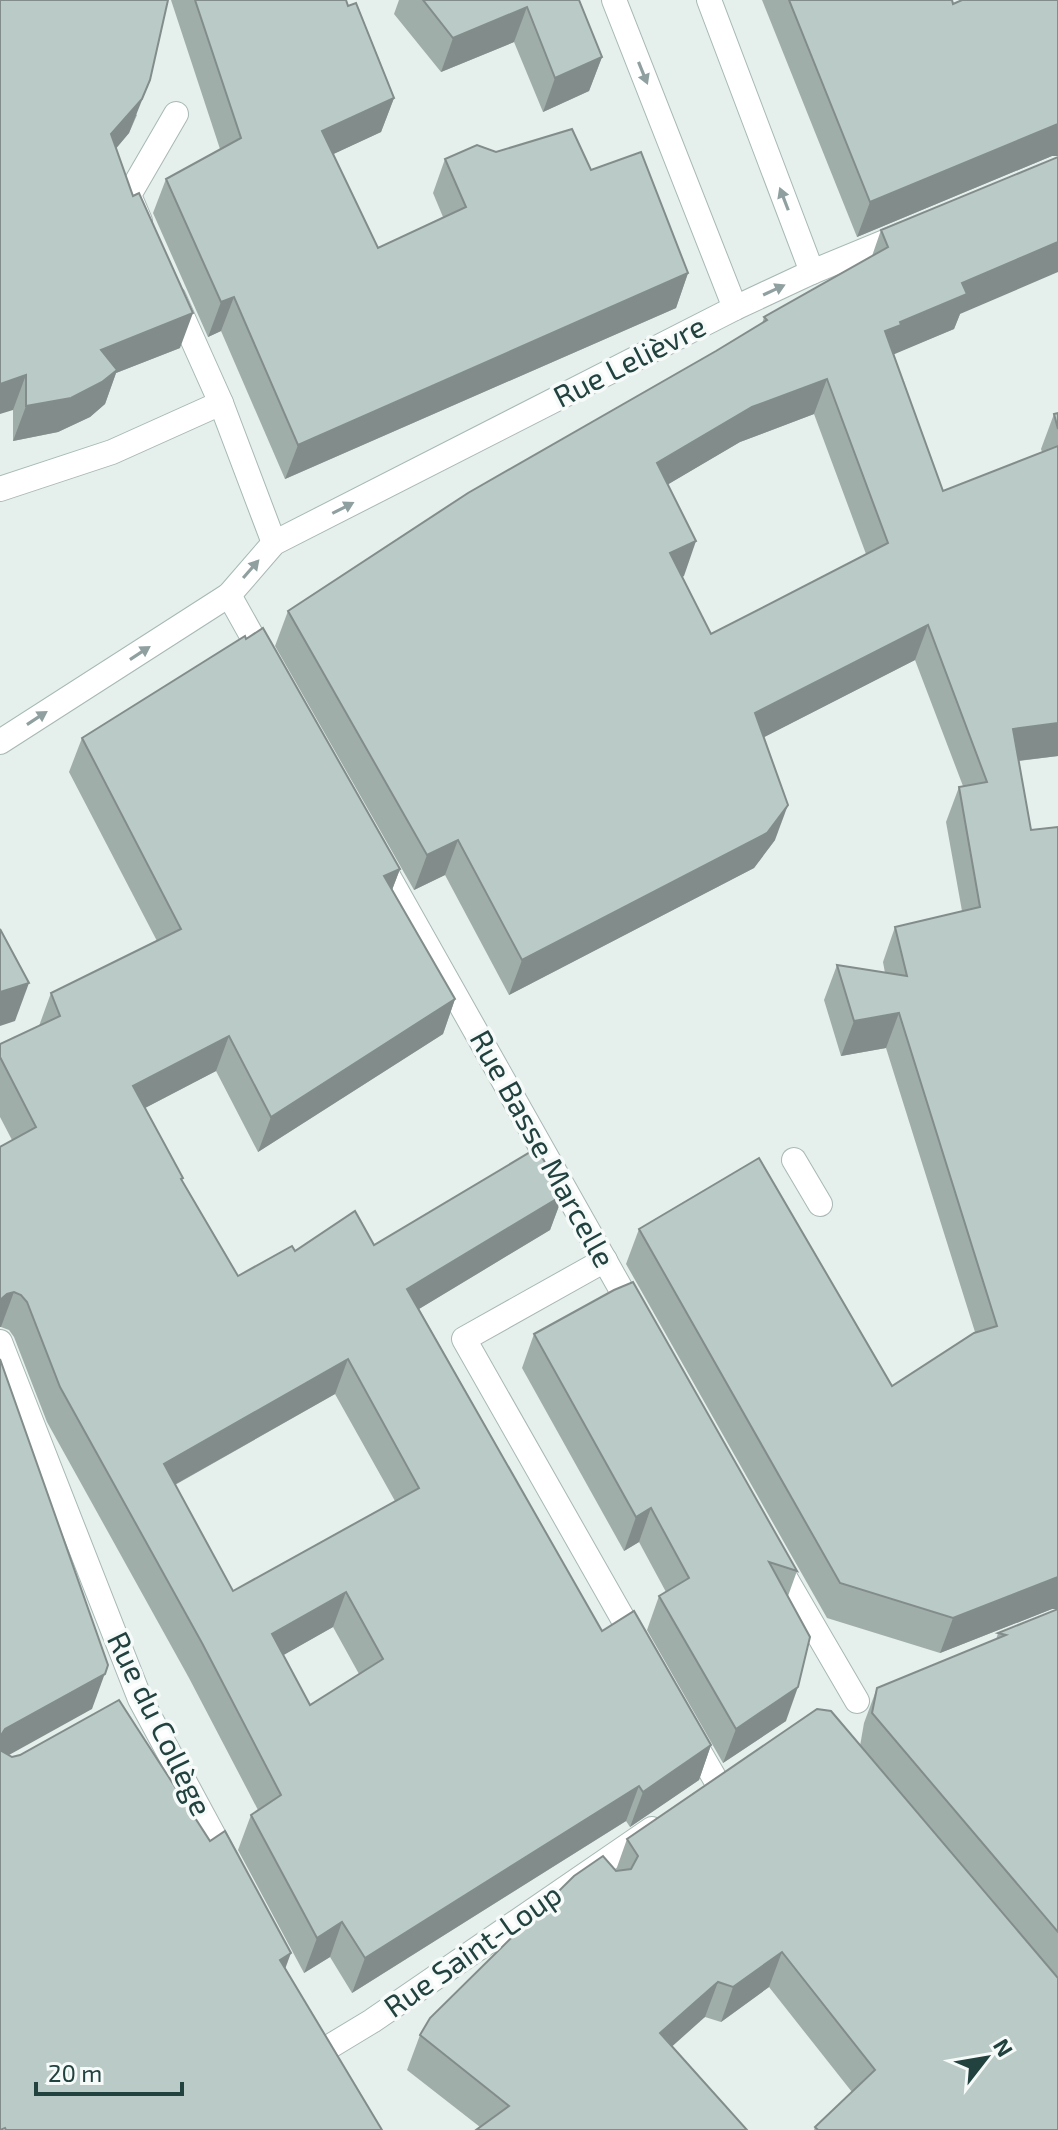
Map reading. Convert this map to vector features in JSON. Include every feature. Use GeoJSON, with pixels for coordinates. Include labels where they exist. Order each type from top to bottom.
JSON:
{"type":"FeatureCollection","features":[{"type":"Feature","properties":{"kind":"street"},"geometry":{"type":"LineString","coordinates":[[614,0],[735,308]]}},
{"type":"Feature","properties":{"kind":"street"},"geometry":{"type":"LineString","coordinates":[[709,0],[812,272]]}},
{"type":"Feature","properties":{"kind":"street"},"geometry":{"type":"LineString","coordinates":[[147,237],[129,195],[176,114]]}},
{"type":"Feature","properties":{"kind":"street","name":"Rue Lelièvre"},"geometry":{"type":"LineString","coordinates":[[0,742],[229,595],[274,543],[735,308],[928,224]]}},
{"type":"Feature","properties":{"kind":"street"},"geometry":{"type":"LineString","coordinates":[[166,278],[221,403],[274,543]]}},
{"type":"Feature","properties":{"kind":"street"},"geometry":{"type":"LineString","coordinates":[[0,489],[112,452],[221,403]]}},
{"type":"Feature","properties":{"kind":"street"},"geometry":{"type":"LineString","coordinates":[[229,595],[278,681]]}},
{"type":"Feature","properties":{"kind":"street","name":"Rue Basse Marcelle"},"geometry":{"type":"LineString","coordinates":[[370,845],[650,1341]]}},
{"type":"Feature","properties":{"kind":"street"},"geometry":{"type":"LineString","coordinates":[[794,1160],[820,1204]]}},
{"type":"Feature","properties":{"kind":"street"},"geometry":{"type":"LineString","coordinates":[[605,1260],[464,1339],[647,1661]]}},
{"type":"Feature","properties":{"kind":"street","name":"Rue du Collège"},"geometry":{"type":"LineString","coordinates":[[0,1342],[140,1699],[242,1888]]}},
{"type":"Feature","properties":{"kind":"street"},"geometry":{"type":"LineString","coordinates":[[764,1541],[857,1701]]}},
{"type":"Feature","properties":{"kind":"street"},"geometry":{"type":"LineString","coordinates":[[829,1713],[886,1690]]}},
{"type":"Feature","properties":{"kind":"street"},"geometry":{"type":"LineString","coordinates":[[115,1713],[140,1699]]}},
{"type":"Feature","properties":{"kind":"street"},"geometry":{"type":"LineString","coordinates":[[676,1712],[718,1784]]}},
{"type":"Feature","properties":{"kind":"street"},"geometry":{"type":"LineString","coordinates":[[693,1801],[742,1768]]}},
{"type":"Feature","properties":{"kind":"street","name":"Rue Saint-Loup"},"geometry":{"type":"LineString","coordinates":[[329,2047],[598,1877],[668,1818]]}},
{"type":"Feature","properties":{"kind":"street"},"geometry":{"type":"LineString","coordinates":[[314,2023],[344,2071]]}},
{"type":"Feature","properties":{"kind":"building"},"geometry":{"type":"Polygon","coordinates":[[[0,0],[168,0],[150,80],[142,99],[111,134],[133,196],[139,193],[193,313],[101,350],[117,370],[102,382],[71,398],[26,406],[26,375],[0,384],[0,0]]]}},
{"type":"Feature","properties":{"kind":"building"},"geometry":{"type":"Polygon","coordinates":[[[195,0],[346,0],[348,6],[356,3],[394,98],[322,131],[378,248],[466,207],[445,159],[477,145],[496,152],[572,129],[591,170],[641,152],[688,273],[298,445],[234,297],[221,302],[166,179],[241,138],[195,0]]]}},
{"type":"Feature","properties":{"kind":"building"},"geometry":{"type":"Polygon","coordinates":[[[423,0],[579,0],[602,57],[555,78],[527,7],[453,38],[423,0]]]}},
{"type":"Feature","properties":{"kind":"building"},"geometry":{"type":"Polygon","coordinates":[[[789,0],[952,0],[953,4],[962,0],[1058,0],[1058,124],[870,202],[789,0]]]}},
{"type":"Feature","properties":{"kind":"building"},"geometry":{"type":"Polygon","coordinates":[[[1058,157],[1058,242],[962,283],[967,294],[885,331],[943,491],[1058,446],[1058,723],[1013,729],[1031,830],[1058,827],[1058,1577],[953,1618],[840,1583],[639,1229],[759,1158],[892,1386],[974,1333],[997,1326],[899,1013],[854,1021],[837,965],[907,976],[895,927],[980,907],[959,787],[987,782],[928,625],[755,713],[788,805],[767,833],[522,960],[458,840],[427,855],[288,611],[468,493],[716,351],[767,320],[764,317],[888,247],[881,230],[1058,157]],[[827,379],[752,407],[657,463],[696,541],[670,553],[711,634],[888,543],[827,379]]]}},
{"type":"Feature","properties":{"kind":"building"},"geometry":{"type":"Polygon","coordinates":[[[263,628],[400,869],[384,876],[455,999],[271,1117],[229,1036],[133,1086],[181,1179],[238,1276],[292,1246],[295,1251],[355,1211],[374,1245],[537,1148],[563,1195],[407,1289],[602,1631],[634,1611],[711,1745],[643,1792],[639,1786],[365,1958],[342,1922],[317,1938],[251,1815],[281,1795],[202,1643],[60,1387],[27,1302],[14,1292],[0,1300],[0,1147],[36,1127],[0,1057],[0,1044],[60,1016],[51,993],[181,929],[82,738],[245,636],[246,639],[263,628]],[[348,1359],[164,1464],[233,1591],[419,1488],[348,1359]],[[346,1592],[272,1634],[310,1705],[383,1659],[346,1592]]]}},
{"type":"Feature","properties":{"kind":"building"},"geometry":{"type":"Polygon","coordinates":[[[0,929],[29,983],[0,992],[0,929]]]}},
{"type":"Feature","properties":{"kind":"building"},"geometry":{"type":"Polygon","coordinates":[[[633,1282],[797,1571],[769,1562],[810,1637],[798,1687],[736,1729],[659,1596],[689,1578],[651,1508],[636,1517],[534,1334],[633,1282]]]}},
{"type":"Feature","properties":{"kind":"building"},"geometry":{"type":"Polygon","coordinates":[[[0,1359],[108,1665],[105,1674],[5,1729],[0,1737],[0,1359]]]}},
{"type":"Feature","properties":{"kind":"building"},"geometry":{"type":"Polygon","coordinates":[[[1058,1609],[1058,1932],[872,1713],[877,1688],[1006,1635],[998,1633],[1058,1609]]]}},
{"type":"Feature","properties":{"kind":"building"},"geometry":{"type":"Polygon","coordinates":[[[119,1700],[210,1841],[225,1831],[291,1953],[280,1960],[382,2130],[0,2130],[0,1750],[12,1757],[20,1755],[119,1700]]]}},
{"type":"Feature","properties":{"kind":"building"},"geometry":{"type":"Polygon","coordinates":[[[817,1709],[831,1711],[1058,1978],[1058,2130],[818,2130],[815,2127],[875,2070],[782,1952],[733,1987],[718,1982],[660,2033],[747,2130],[476,2130],[509,2106],[420,2035],[430,2018],[574,1876],[603,1856],[616,1871],[631,1869],[638,1856],[627,1839],[817,1709]]]}}]}
